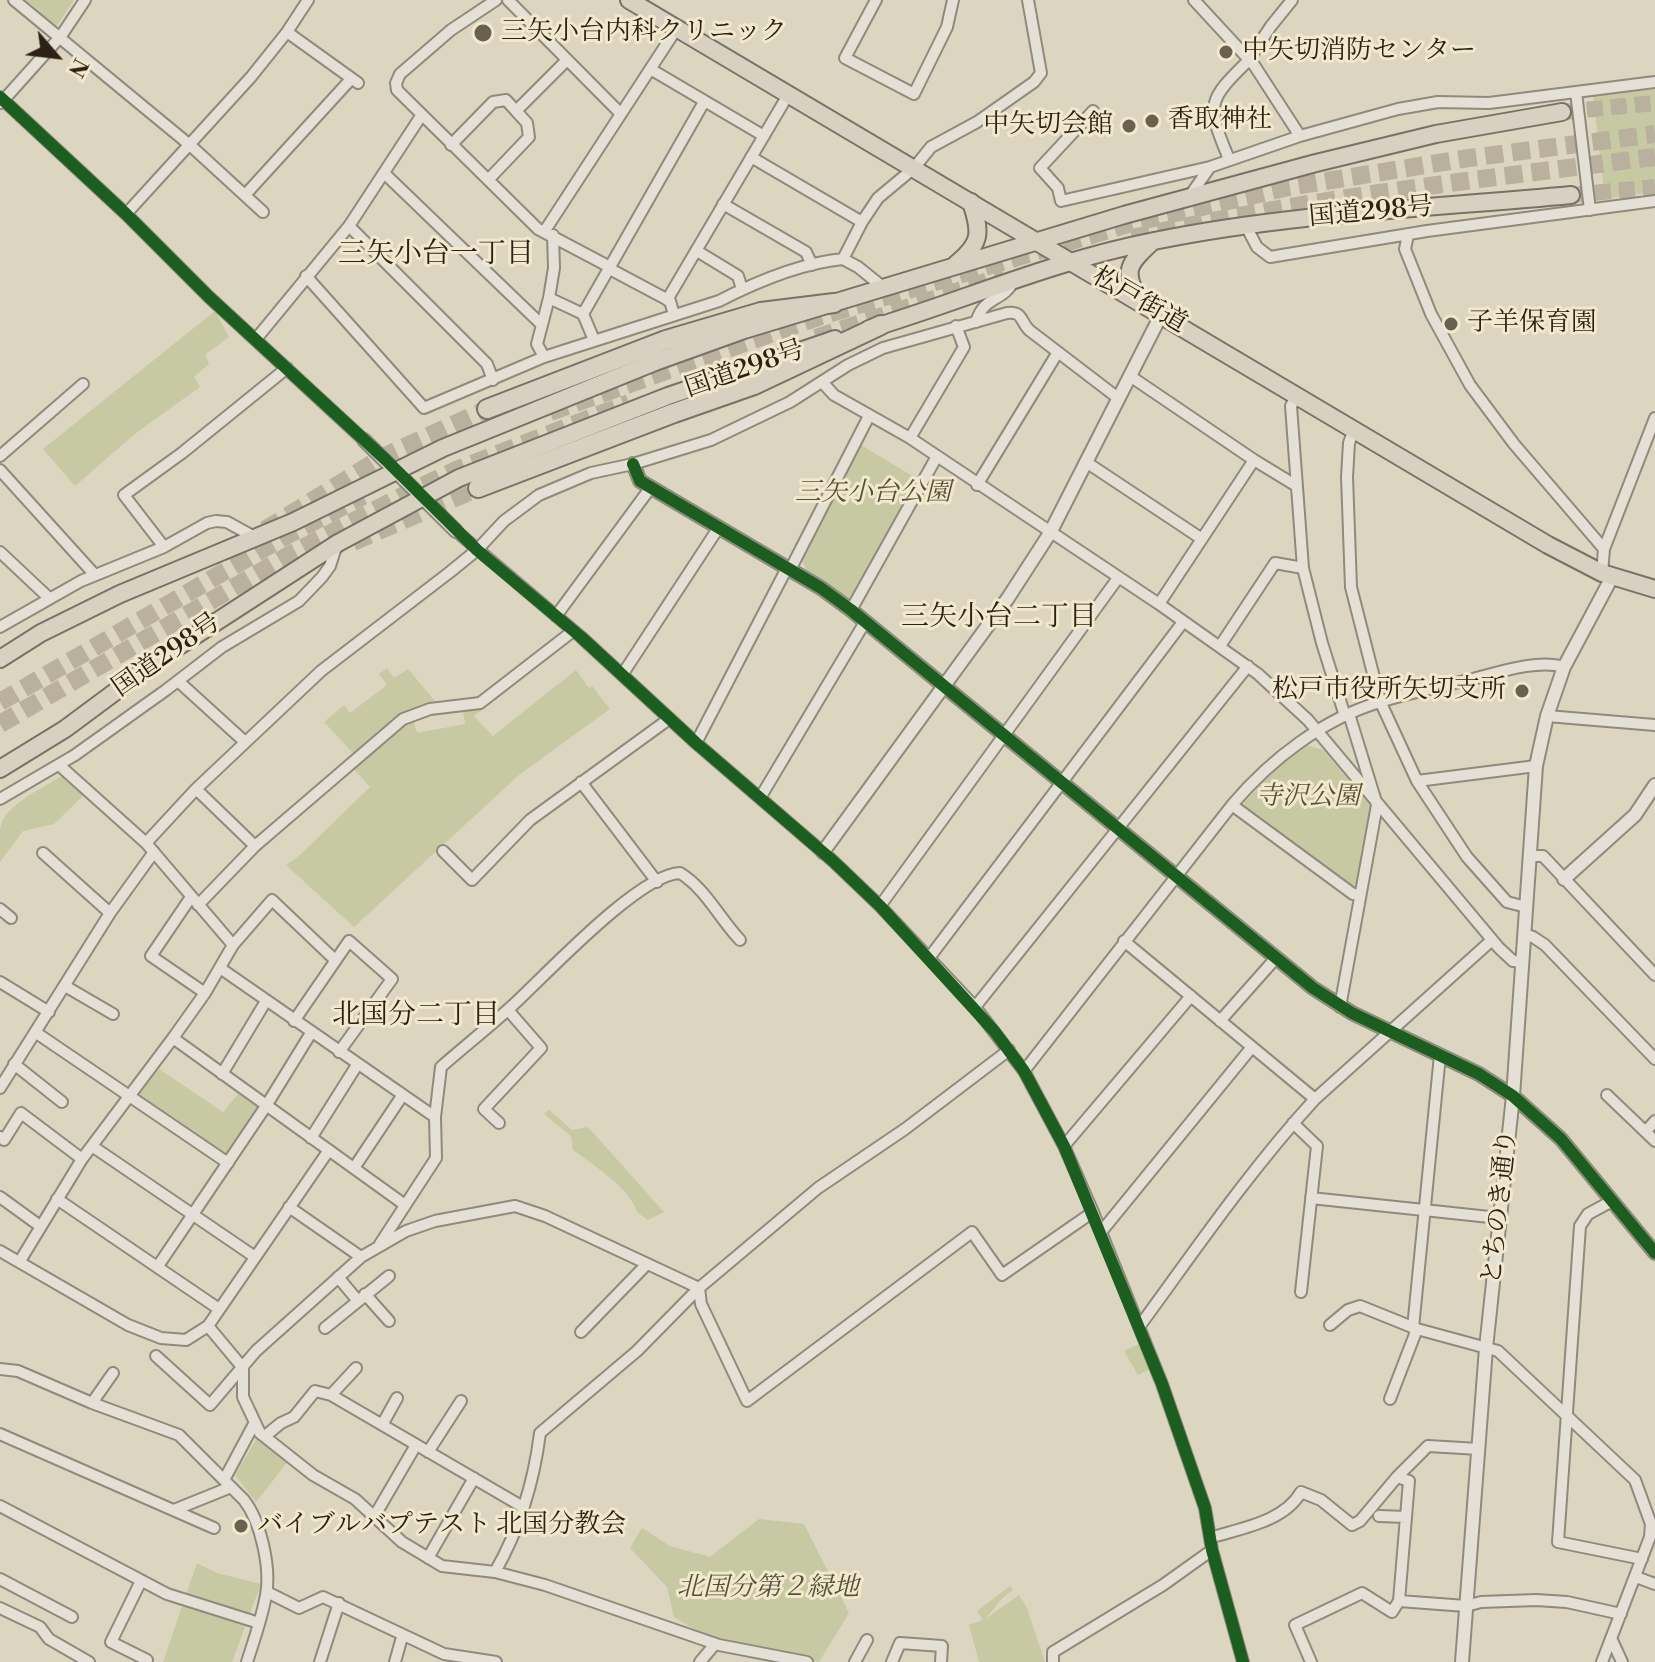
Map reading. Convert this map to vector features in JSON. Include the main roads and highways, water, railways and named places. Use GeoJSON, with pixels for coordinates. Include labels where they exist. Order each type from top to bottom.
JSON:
{"type":"FeatureCollection","features":[{"type":"Feature","properties":{"kind":"highway"},"geometry":{"type":"LineString","coordinates":[[487,409],[666,340],[761,312],[834,303]]}},
{"type":"Feature","properties":{"kind":"highway"},"geometry":{"type":"LineString","coordinates":[[478,488],[754,385],[881,325]]}},
{"type":"Feature","properties":{"kind":"main road","name":"松戸街道"},"geometry":{"type":"LineString","coordinates":[[629,0],[1548,545],[1607,575],[1655,589]]}},
{"type":"Feature","properties":{"kind":"main road","name":"国道298号"},"geometry":{"type":"LineString","coordinates":[[0,659],[41,633],[120,594],[256,538],[457,442],[655,362],[744,330],[954,265],[1188,198],[1436,134],[1562,112]]}},
{"type":"Feature","properties":{"kind":"main road","name":"国道298号"},"geometry":{"type":"LineString","coordinates":[[0,769],[65,729],[162,657],[338,543],[459,478],[626,412],[1014,280],[1154,241],[1246,226],[1571,195]]}},
{"type":"Feature","properties":{"kind":"main road"},"geometry":{"type":"LineString","coordinates":[[954,265],[969,253],[979,233],[971,202]]}},
{"type":"Feature","properties":{"kind":"main road"},"geometry":{"type":"LineString","coordinates":[[1140,302],[1128,277],[1128,268],[1154,241]]}},
{"type":"Feature","properties":{"kind":"tunnel"},"geometry":{"type":"LineString","coordinates":[[1563,112],[1655,103]]}},
{"type":"Feature","properties":{"kind":"tunnel"},"geometry":{"type":"LineString","coordinates":[[550,412],[821,316],[1128,224],[1289,187],[1469,158],[1655,134]]}},
{"type":"Feature","properties":{"kind":"tunnel"},"geometry":{"type":"LineString","coordinates":[[1132,238],[1327,201],[1655,157]]}},
{"type":"Feature","properties":{"kind":"tunnel"},"geometry":{"type":"LineString","coordinates":[[1571,195],[1655,187]]}},
{"type":"Feature","properties":{"kind":"tunnel"},"geometry":{"type":"LineString","coordinates":[[816,338],[1004,276]]}},
{"type":"Feature","properties":{"kind":"tunnel"},"geometry":{"type":"LineString","coordinates":[[0,724],[291,554],[400,497],[454,471],[629,403]]}},
{"type":"Feature","properties":{"kind":"tunnel"},"geometry":{"type":"LineString","coordinates":[[265,530],[383,457],[487,409]]}},
{"type":"Feature","properties":{"kind":"tunnel"},"geometry":{"type":"LineString","coordinates":[[353,542],[478,488]]}},
{"type":"Feature","properties":{"kind":"tunnel"},"geometry":{"type":"LineString","coordinates":[[0,702],[282,538],[363,496]]}},
{"type":"Feature","properties":{"kind":"place","name":"三矢小台内科クリニック"},"geometry":{"type":"Point","coordinates":[483,33]}},
{"type":"Feature","properties":{"kind":"place","name":"中矢切消防センター"},"geometry":{"type":"Point","coordinates":[1226,52]}},
{"type":"Feature","properties":{"kind":"place","name":"香取神社"},"geometry":{"type":"Point","coordinates":[1152,121]}},
{"type":"Feature","properties":{"kind":"place","name":"中矢切会館"},"geometry":{"type":"Point","coordinates":[1129,126]}},
{"type":"Feature","properties":{"kind":"place","name":"子羊保育園"},"geometry":{"type":"Point","coordinates":[1451,324]}},
{"type":"Feature","properties":{"kind":"place","name":"松戸市役所矢切支所"},"geometry":{"type":"Point","coordinates":[1522,691]}},
{"type":"Feature","properties":{"kind":"place","name":"バイブルバプテスト 北国分教会"},"geometry":{"type":"Point","coordinates":[241,1526]}},
{"type":"Feature","properties":{"kind":"district","name":"三矢小台一丁目"},"geometry":{"type":"Point","coordinates":[436,255]}},
{"type":"Feature","properties":{"kind":"district","name":"三矢小台二丁目"},"geometry":{"type":"Point","coordinates":[999,618]}},
{"type":"Feature","properties":{"kind":"district","name":"北国分二丁目"},"geometry":{"type":"Point","coordinates":[416,1016]}},
{"type":"Feature","properties":{"kind":"park label","name":"三矢小台公園"},"geometry":{"type":"Point","coordinates":[873,494]}},
{"type":"Feature","properties":{"kind":"park label","name":"寺沢公園"},"geometry":{"type":"Point","coordinates":[1308,798]}},
{"type":"Feature","properties":{"kind":"park label","name":"北国分第２緑地"},"geometry":{"type":"Point","coordinates":[768,1589]}}]}
